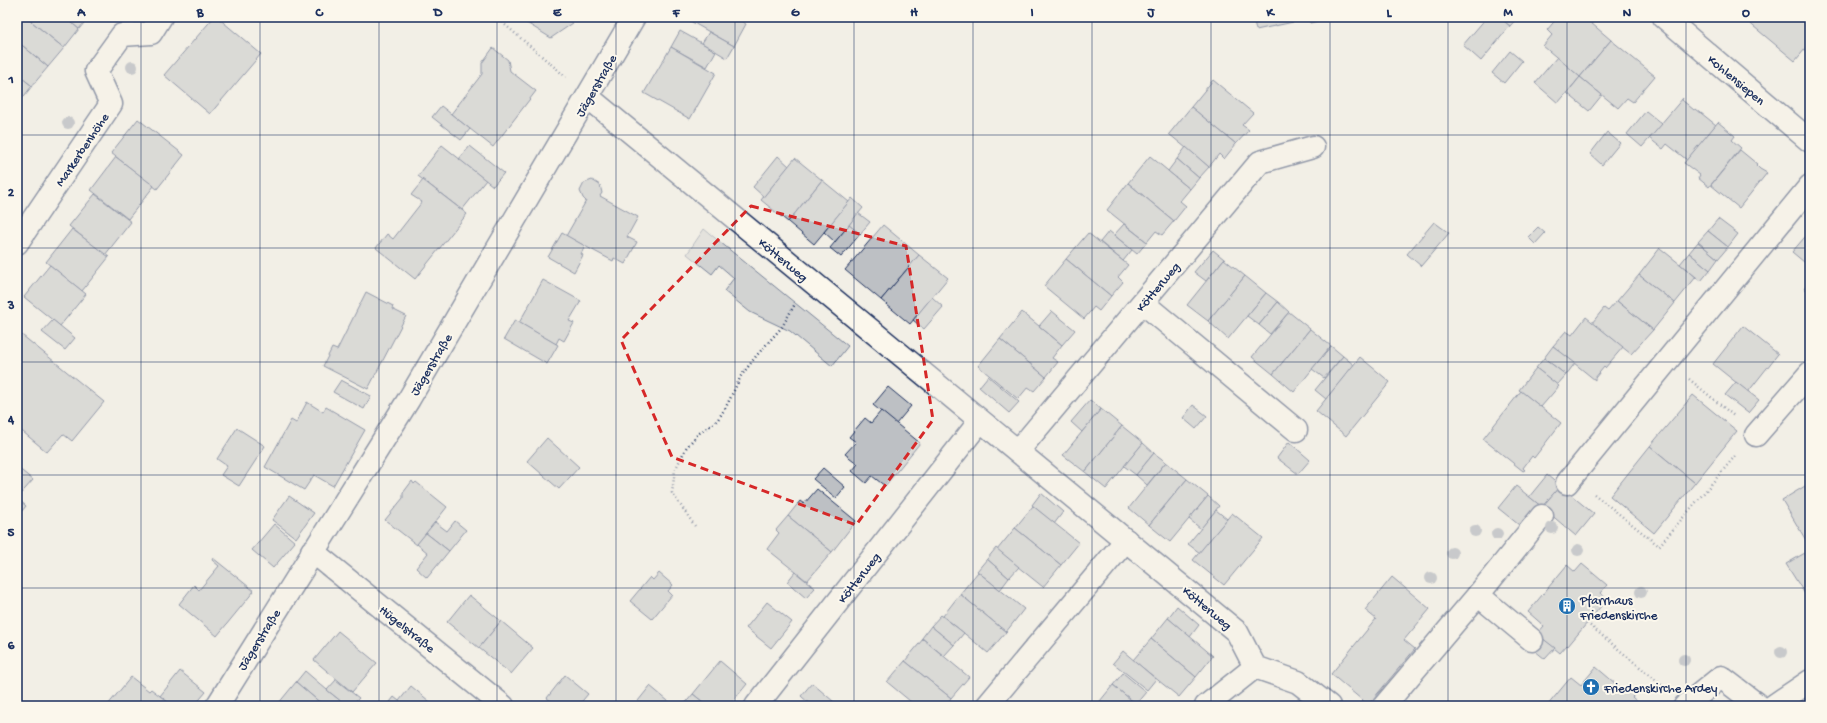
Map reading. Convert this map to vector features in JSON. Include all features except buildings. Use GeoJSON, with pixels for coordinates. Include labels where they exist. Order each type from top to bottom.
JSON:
{"type":"FeatureCollection","features":[{"type":"Feature","properties":{"kind":"street","name":"Markerbenhöhe"},"geometry":{"type":"LineString","coordinates":[[17,242],[111,104],[96,71],[122,34],[151,34],[161,17]]}},
{"type":"Feature","properties":{"kind":"street","name":"Jägerstraße"},"geometry":{"type":"LineString","coordinates":[[217,706],[312,551],[409,399],[634,17]]}},
{"type":"Feature","properties":{"kind":"street","name":"Kohlensiepen"},"geometry":{"type":"LineString","coordinates":[[1664,17],[1810,141]]}},
{"type":"Feature","properties":{"kind":"street","name":"Kötterweg"},"geometry":{"type":"LineString","coordinates":[[588,97],[1237,632],[1255,667]]}},
{"type":"Feature","properties":{"kind":"street","name":"Kötterweg"},"geometry":{"type":"LineString","coordinates":[[1018,451],[1260,162],[1313,147]]}},
{"type":"Feature","properties":{"kind":"street"},"geometry":{"type":"LineString","coordinates":[[1569,480],[1810,186]]}},
{"type":"Feature","properties":{"kind":"street"},"geometry":{"type":"LineString","coordinates":[[1142,303],[1296,430]]}},
{"type":"Feature","properties":{"kind":"street"},"geometry":{"type":"LineString","coordinates":[[1756,434],[1810,374]]}},
{"type":"Feature","properties":{"kind":"street","name":"Kötterweg"},"geometry":{"type":"LineString","coordinates":[[756,706],[980,421]]}},
{"type":"Feature","properties":{"kind":"street"},"geometry":{"type":"LineString","coordinates":[[1384,706],[1478,595],[1542,516]]}},
{"type":"Feature","properties":{"kind":"street"},"geometry":{"type":"LineString","coordinates":[[987,706],[1126,540]]}},
{"type":"Feature","properties":{"kind":"street","name":"Hügelstraße"},"geometry":{"type":"LineString","coordinates":[[312,551],[503,706]]}},
{"type":"Feature","properties":{"kind":"street"},"geometry":{"type":"LineString","coordinates":[[1478,595],[1532,640]]}},
{"type":"Feature","properties":{"kind":"street"},"geometry":{"type":"LineString","coordinates":[[1206,706],[1255,667],[1298,682],[1330,706]]}},
{"type":"Feature","properties":{"kind":"street"},"geometry":{"type":"LineString","coordinates":[[1685,706],[1721,678],[1759,706]]}},
{"type":"Feature","properties":{"kind":"street"},"geometry":{"type":"LineString","coordinates":[[1773,706],[1810,681]]}},
{"type":"Feature","properties":{"kind":"path"},"geometry":{"type":"LineString","coordinates":[[496,17],[588,97]]}},
{"type":"Feature","properties":{"kind":"path"},"geometry":{"type":"LineString","coordinates":[[695,526],[672,493],[675,470],[686,448],[698,434],[717,421],[726,407],[741,376],[756,355],[782,327],[798,296],[810,280]]}},
{"type":"Feature","properties":{"kind":"path"},"geometry":{"type":"LineString","coordinates":[[1569,480],[1659,546],[1756,434],[1667,360]]}},
{"type":"Feature","properties":{"kind":"path"},"geometry":{"type":"LineString","coordinates":[[1587,623],[1651,676]]}},
{"type":"Feature","properties":{"kind":"highlighted area"},"geometry":{"type":"Polygon","coordinates":[[[751,206],[906,246],[933,420],[856,525],[672,457],[621,340],[751,206]]]}},
{"type":"Feature","properties":{"kind":"shaded area"},"geometry":{"type":"Polygon","coordinates":[[[704,229],[848,346],[832,366],[790,331],[750,312],[724,291],[734,278],[719,265],[712,274],[687,254],[704,229]]]}},
{"type":"Feature","properties":{"kind":"place","name":"Pfarrhaus Friedenskirche"},"geometry":{"type":"Point","coordinates":[1567,606]}},
{"type":"Feature","properties":{"kind":"place","name":"Friedenskirche Ardey"},"geometry":{"type":"Point","coordinates":[1591,687]}}]}
